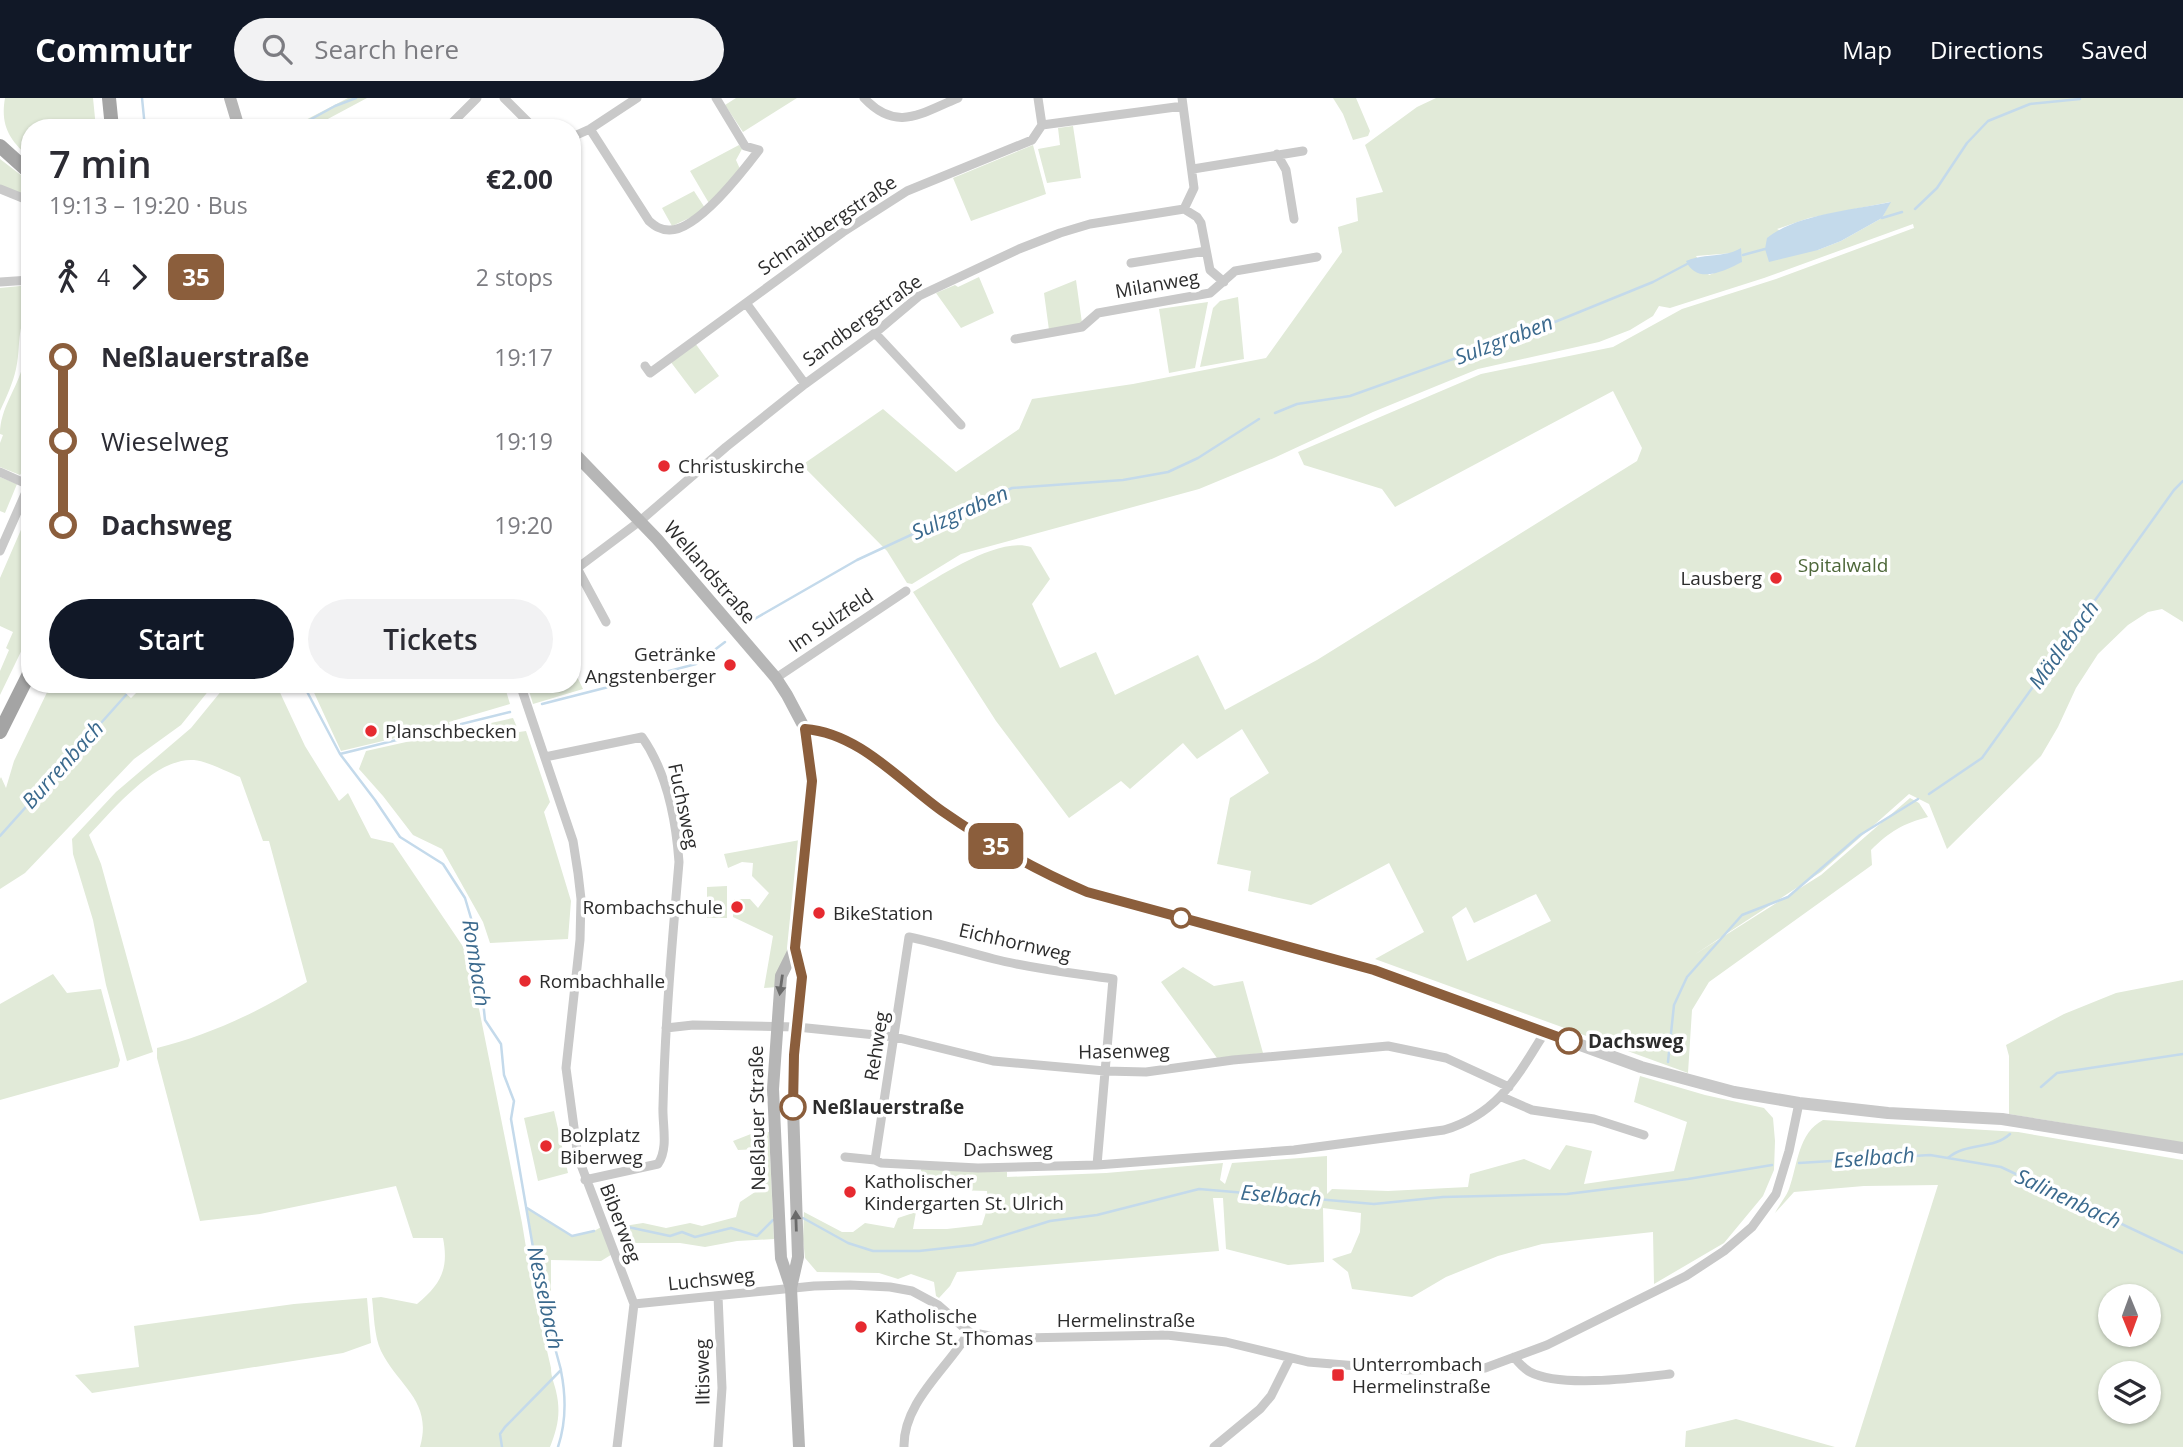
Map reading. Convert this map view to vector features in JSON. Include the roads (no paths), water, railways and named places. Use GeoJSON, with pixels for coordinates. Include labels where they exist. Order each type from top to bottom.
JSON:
{"type":"FeatureCollection","features":[{"type":"Feature","properties":{"kind":"main road"},"geometry":{"type":"LineString","coordinates":[[109,98],[111,119]]}},
{"type":"Feature","properties":{"kind":"main road"},"geometry":{"type":"LineString","coordinates":[[230,98],[236,119]]}},
{"type":"Feature","properties":{"kind":"main road"},"geometry":{"type":"LineString","coordinates":[[0,146],[21,165]]}},
{"type":"Feature","properties":{"kind":"main road","name":"Wellandstraße"},"geometry":{"type":"LineString","coordinates":[[581,460],[640,521],[776,678],[805,729]]}},
{"type":"Feature","properties":{"kind":"main road"},"geometry":{"type":"LineString","coordinates":[[0,732],[21,690]]}},
{"type":"Feature","properties":{"kind":"main road","name":"Neßlauer Straße"},"geometry":{"type":"LineString","coordinates":[[791,1288],[798,1257],[793,1107],[802,977],[795,948],[812,781],[805,729]]}},
{"type":"Feature","properties":{"kind":"main road","name":"Neßlauer Straße"},"geometry":{"type":"LineString","coordinates":[[795,948],[781,976],[773,1089],[781,1258],[791,1288],[799,1447]]}},
{"type":"Feature","properties":{"kind":"street"},"geometry":{"type":"LineString","coordinates":[[456,119],[477,98]]}},
{"type":"Feature","properties":{"kind":"street"},"geometry":{"type":"LineString","coordinates":[[504,98],[525,119]]}},
{"type":"Feature","properties":{"kind":"street"},"geometry":{"type":"LineString","coordinates":[[581,132],[637,98]]}},
{"type":"Feature","properties":{"kind":"street"},"geometry":{"type":"LineString","coordinates":[[590,128],[649,221],[658,228],[671,230],[696,219],[709,209],[759,149],[746,146],[716,98]]}},
{"type":"Feature","properties":{"kind":"street"},"geometry":{"type":"LineString","coordinates":[[863,98],[886,116],[903,119],[958,98]]}},
{"type":"Feature","properties":{"kind":"street"},"geometry":{"type":"LineString","coordinates":[[1038,98],[1042,125],[1183,102],[1194,188],[1184,209]]}},
{"type":"Feature","properties":{"kind":"street","name":"Schnaitbergstraße"},"geometry":{"type":"LineString","coordinates":[[645,366],[650,373],[843,232],[907,191],[1032,140],[1042,125]]}},
{"type":"Feature","properties":{"kind":"street"},"geometry":{"type":"LineString","coordinates":[[1193,169],[1303,151]]}},
{"type":"Feature","properties":{"kind":"street"},"geometry":{"type":"LineString","coordinates":[[1277,154],[1286,170],[1294,219]]}},
{"type":"Feature","properties":{"kind":"street"},"geometry":{"type":"LineString","coordinates":[[0,189],[21,197]]}},
{"type":"Feature","properties":{"kind":"street","name":"Milanweg"},"geometry":{"type":"LineString","coordinates":[[1184,209],[1201,223],[1210,270],[1224,282]]}},
{"type":"Feature","properties":{"kind":"street","name":"Sandbergstraße"},"geometry":{"type":"LineString","coordinates":[[581,566],[640,521],[726,447],[919,296],[1019,248],[1060,233],[1090,224],[1184,209]]}},
{"type":"Feature","properties":{"kind":"street","name":"Milanweg"},"geometry":{"type":"LineString","coordinates":[[1130,263],[1206,251]]}},
{"type":"Feature","properties":{"kind":"street","name":"Milanweg"},"geometry":{"type":"LineString","coordinates":[[1015,339],[1083,327],[1098,313],[1210,293],[1235,271],[1317,257]]}},
{"type":"Feature","properties":{"kind":"street"},"geometry":{"type":"LineString","coordinates":[[0,282],[21,281]]}},
{"type":"Feature","properties":{"kind":"street"},"geometry":{"type":"LineString","coordinates":[[746,303],[805,384]]}},
{"type":"Feature","properties":{"kind":"street"},"geometry":{"type":"LineString","coordinates":[[875,333],[961,425]]}},
{"type":"Feature","properties":{"kind":"street"},"geometry":{"type":"LineString","coordinates":[[0,472],[21,481]]}},
{"type":"Feature","properties":{"kind":"street"},"geometry":{"type":"LineString","coordinates":[[0,551],[21,503]]}},
{"type":"Feature","properties":{"kind":"street"},"geometry":{"type":"LineString","coordinates":[[581,581],[606,622]]}},
{"type":"Feature","properties":{"kind":"street","name":"Im Sulzfeld"},"geometry":{"type":"LineString","coordinates":[[776,678],[906,591]]}},
{"type":"Feature","properties":{"kind":"street","name":"Biberweg"},"geometry":{"type":"LineString","coordinates":[[523,693],[573,841],[580,886],[580,940],[566,1068],[578,1157],[634,1304],[617,1447]]}},
{"type":"Feature","properties":{"kind":"street"},"geometry":{"type":"LineString","coordinates":[[805,729],[839,736],[855,745],[942,811],[1006,853],[1087,892],[1374,970],[1641,1067],[1734,1093],[1799,1103],[1888,1113],[2002,1119],[2183,1148]]}},
{"type":"Feature","properties":{"kind":"street","name":"Fuchsweg"},"geometry":{"type":"LineString","coordinates":[[545,757],[642,737],[656,756],[677,835],[679,862],[662,1110],[664,1155],[658,1164],[585,1180]]}},
{"type":"Feature","properties":{"kind":"street","name":"Eichhornweg"},"geometry":{"type":"LineString","coordinates":[[909,937],[945,944],[995,960],[1113,979],[1105,1072]]}},
{"type":"Feature","properties":{"kind":"street","name":"Rehweg"},"geometry":{"type":"LineString","coordinates":[[875,1160],[909,937]]}},
{"type":"Feature","properties":{"kind":"street"},"geometry":{"type":"LineString","coordinates":[[666,1028],[693,1025],[776,1025]]}},
{"type":"Feature","properties":{"kind":"street","name":"Hasenweg"},"geometry":{"type":"LineString","coordinates":[[776,1025],[895,1037],[993,1061],[1105,1072],[1146,1072],[1233,1060],[1388,1046],[1446,1058],[1508,1087]]}},
{"type":"Feature","properties":{"kind":"street","name":"Dachsweg"},"geometry":{"type":"LineString","coordinates":[[845,1157],[881,1163],[978,1168],[1097,1165],[1294,1150],[1444,1130],[1472,1120],[1502,1097],[1545,1032]]}},
{"type":"Feature","properties":{"kind":"street"},"geometry":{"type":"LineString","coordinates":[[1097,1165],[1105,1072]]}},
{"type":"Feature","properties":{"kind":"street"},"geometry":{"type":"LineString","coordinates":[[1502,1097],[1532,1110],[1594,1119],[1644,1135]]}},
{"type":"Feature","properties":{"kind":"street","name":"Hermelinstraße"},"geometry":{"type":"LineString","coordinates":[[969,1332],[1023,1338],[1167,1335],[1226,1342],[1290,1358],[1354,1367],[1407,1370],[1485,1368],[1547,1345],[1686,1276],[1724,1251],[1752,1227],[1776,1194],[1799,1103]]}},
{"type":"Feature","properties":{"kind":"street"},"geometry":{"type":"LineString","coordinates":[[791,1288],[850,1284],[912,1291],[938,1305],[969,1332],[909,1417],[904,1447]]}},
{"type":"Feature","properties":{"kind":"street","name":"Luchsweg"},"geometry":{"type":"LineString","coordinates":[[634,1304],[791,1288]]}},
{"type":"Feature","properties":{"kind":"street","name":"Iltisweg"},"geometry":{"type":"LineString","coordinates":[[718,1296],[722,1388],[718,1447]]}},
{"type":"Feature","properties":{"kind":"street"},"geometry":{"type":"LineString","coordinates":[[1514,1357],[1530,1372],[1561,1380],[1671,1374]]}},
{"type":"Feature","properties":{"kind":"street"},"geometry":{"type":"LineString","coordinates":[[1214,1447],[1260,1409],[1271,1396],[1290,1358]]}},
{"type":"Feature","properties":{"kind":"water"},"geometry":{"type":"Polygon","coordinates":[[[1891,202],[1882,218],[1841,241],[1818,250],[1769,262],[1765,249],[1767,238],[1779,230],[1809,218],[1891,202]]]}},
{"type":"Feature","properties":{"kind":"water"},"geometry":{"type":"Polygon","coordinates":[[[1741,248],[1742,262],[1711,274],[1697,273],[1686,261],[1728,253],[1741,248]]]}},
{"type":"Feature","properties":{"kind":"waterway","name":"Rombach"},"geometry":{"type":"LineString","coordinates":[[142,98],[144,119]]}},
{"type":"Feature","properties":{"kind":"waterway"},"geometry":{"type":"LineString","coordinates":[[311,119],[356,98]]}},
{"type":"Feature","properties":{"kind":"waterway","name":"Sulzgraben"},"geometry":{"type":"LineString","coordinates":[[1915,209],[1937,188],[1967,143],[1988,121],[2030,104],[2080,99]]}},
{"type":"Feature","properties":{"kind":"waterway","name":"Sulzgraben"},"geometry":{"type":"LineString","coordinates":[[1882,218],[1902,212]]}},
{"type":"Feature","properties":{"kind":"waterway","name":"Sulzgraben"},"geometry":{"type":"LineString","coordinates":[[1743,255],[1765,249]]}},
{"type":"Feature","properties":{"kind":"waterway","name":"Sulzgraben"},"geometry":{"type":"LineString","coordinates":[[1275,413],[1297,404],[1350,396],[1540,328],[1653,282],[1687,264]]}},
{"type":"Feature","properties":{"kind":"waterway","name":"Sulzgraben"},"geometry":{"type":"LineString","coordinates":[[751,621],[857,560],[1012,488],[1123,480],[1168,472],[1198,458],[1259,419]]}},
{"type":"Feature","properties":{"kind":"waterway","name":"Mädlebach"},"geometry":{"type":"LineString","coordinates":[[1929,794],[1982,758],[2183,481]]}},
{"type":"Feature","properties":{"kind":"waterway","name":"Sulzgraben"},"geometry":{"type":"LineString","coordinates":[[642,678],[696,664],[725,642]]}},
{"type":"Feature","properties":{"kind":"waterway","name":"Sulzgraben"},"geometry":{"type":"LineString","coordinates":[[542,704],[628,682]]}},
{"type":"Feature","properties":{"kind":"waterway","name":"Rombach"},"geometry":{"type":"LineString","coordinates":[[308,693],[340,754],[400,837],[443,864],[465,898],[476,935],[485,1020],[501,1044],[504,1075],[514,1101],[511,1119],[542,1300],[561,1370],[505,1427],[500,1434],[502,1447]]}},
{"type":"Feature","properties":{"kind":"waterway","name":"Burrenbach"},"geometry":{"type":"LineString","coordinates":[[0,836],[126,695]]}},
{"type":"Feature","properties":{"kind":"waterway","name":"Sulzgraben"},"geometry":{"type":"LineString","coordinates":[[340,754],[510,712]]}},
{"type":"Feature","properties":{"kind":"waterway","name":"Mädlebach"},"geometry":{"type":"LineString","coordinates":[[1668,1062],[1674,1005],[1687,977],[1742,915],[1788,897],[1860,835],[1918,799]]}},
{"type":"Feature","properties":{"kind":"waterway"},"geometry":{"type":"LineString","coordinates":[[2041,1087],[2057,1073],[2183,1054]]}},
{"type":"Feature","properties":{"kind":"waterway"},"geometry":{"type":"LineString","coordinates":[[1948,1158],[1963,1150],[1996,1142],[2010,1134]]}},
{"type":"Feature","properties":{"kind":"waterway","name":"Salinenbach"},"geometry":{"type":"LineString","coordinates":[[1799,1163],[1930,1155],[2001,1167],[2183,1253]]}},
{"type":"Feature","properties":{"kind":"waterway","name":"Eselbach"},"geometry":{"type":"LineString","coordinates":[[803,1218],[848,1243],[873,1251],[919,1251],[973,1245],[1050,1221],[1097,1215],[1199,1189],[1374,1204],[1443,1197],[1567,1194],[1772,1165]]}},
{"type":"Feature","properties":{"kind":"waterway","name":"Eselbach"},"geometry":{"type":"LineString","coordinates":[[527,1208],[572,1236],[594,1231]]}},
{"type":"Feature","properties":{"kind":"waterway","name":"Eselbach"},"geometry":{"type":"LineString","coordinates":[[614,1224],[670,1236],[682,1232],[695,1237],[731,1228],[757,1236],[773,1220]]}},
{"type":"Feature","properties":{"kind":"waterway"},"geometry":{"type":"LineString","coordinates":[[558,1447],[563,1429],[564,1409],[561,1371]]}},
{"type":"Feature","properties":{"kind":"place","name":"Christuskirche"},"geometry":{"type":"Point","coordinates":[664,466]}},
{"type":"Feature","properties":{"kind":"place","name":"Lausberg"},"geometry":{"type":"Point","coordinates":[1776,578]}},
{"type":"Feature","properties":{"kind":"place","name":"Getränke Angstenberger"},"geometry":{"type":"Point","coordinates":[730,665]}},
{"type":"Feature","properties":{"kind":"place","name":"Planschbecken"},"geometry":{"type":"Point","coordinates":[371,731]}},
{"type":"Feature","properties":{"kind":"place","name":"Rombachschule"},"geometry":{"type":"Point","coordinates":[737,907]}},
{"type":"Feature","properties":{"kind":"place","name":"BikeStation"},"geometry":{"type":"Point","coordinates":[819,913]}},
{"type":"Feature","properties":{"kind":"place","name":"Rombachhalle"},"geometry":{"type":"Point","coordinates":[525,981]}},
{"type":"Feature","properties":{"kind":"place","name":"Dachsweg"},"geometry":{"type":"Point","coordinates":[1569,1041]}},
{"type":"Feature","properties":{"kind":"place","name":"Neßlauerstraße"},"geometry":{"type":"Point","coordinates":[793,1107]}},
{"type":"Feature","properties":{"kind":"place","name":"Bolzplatz Biberweg"},"geometry":{"type":"Point","coordinates":[546,1146]}},
{"type":"Feature","properties":{"kind":"place","name":"Katholischer Kindergarten St. Ulrich"},"geometry":{"type":"Point","coordinates":[850,1192]}},
{"type":"Feature","properties":{"kind":"place","name":"Katholische Kirche St. Thomas"},"geometry":{"type":"Point","coordinates":[861,1327]}},
{"type":"Feature","properties":{"kind":"place","name":"Unterrombach Hermelinstraße"},"geometry":{"type":"Point","coordinates":[1338,1375]}},
{"type":"Feature","properties":{"kind":"park label","name":"Spitalwald"},"geometry":{"type":"Point","coordinates":[1843,565]}},
{"type":"Feature","properties":{"kind":"water label","name":"Nesselbach"},"geometry":{"type":"Point","coordinates":[545,1298]}}]}
